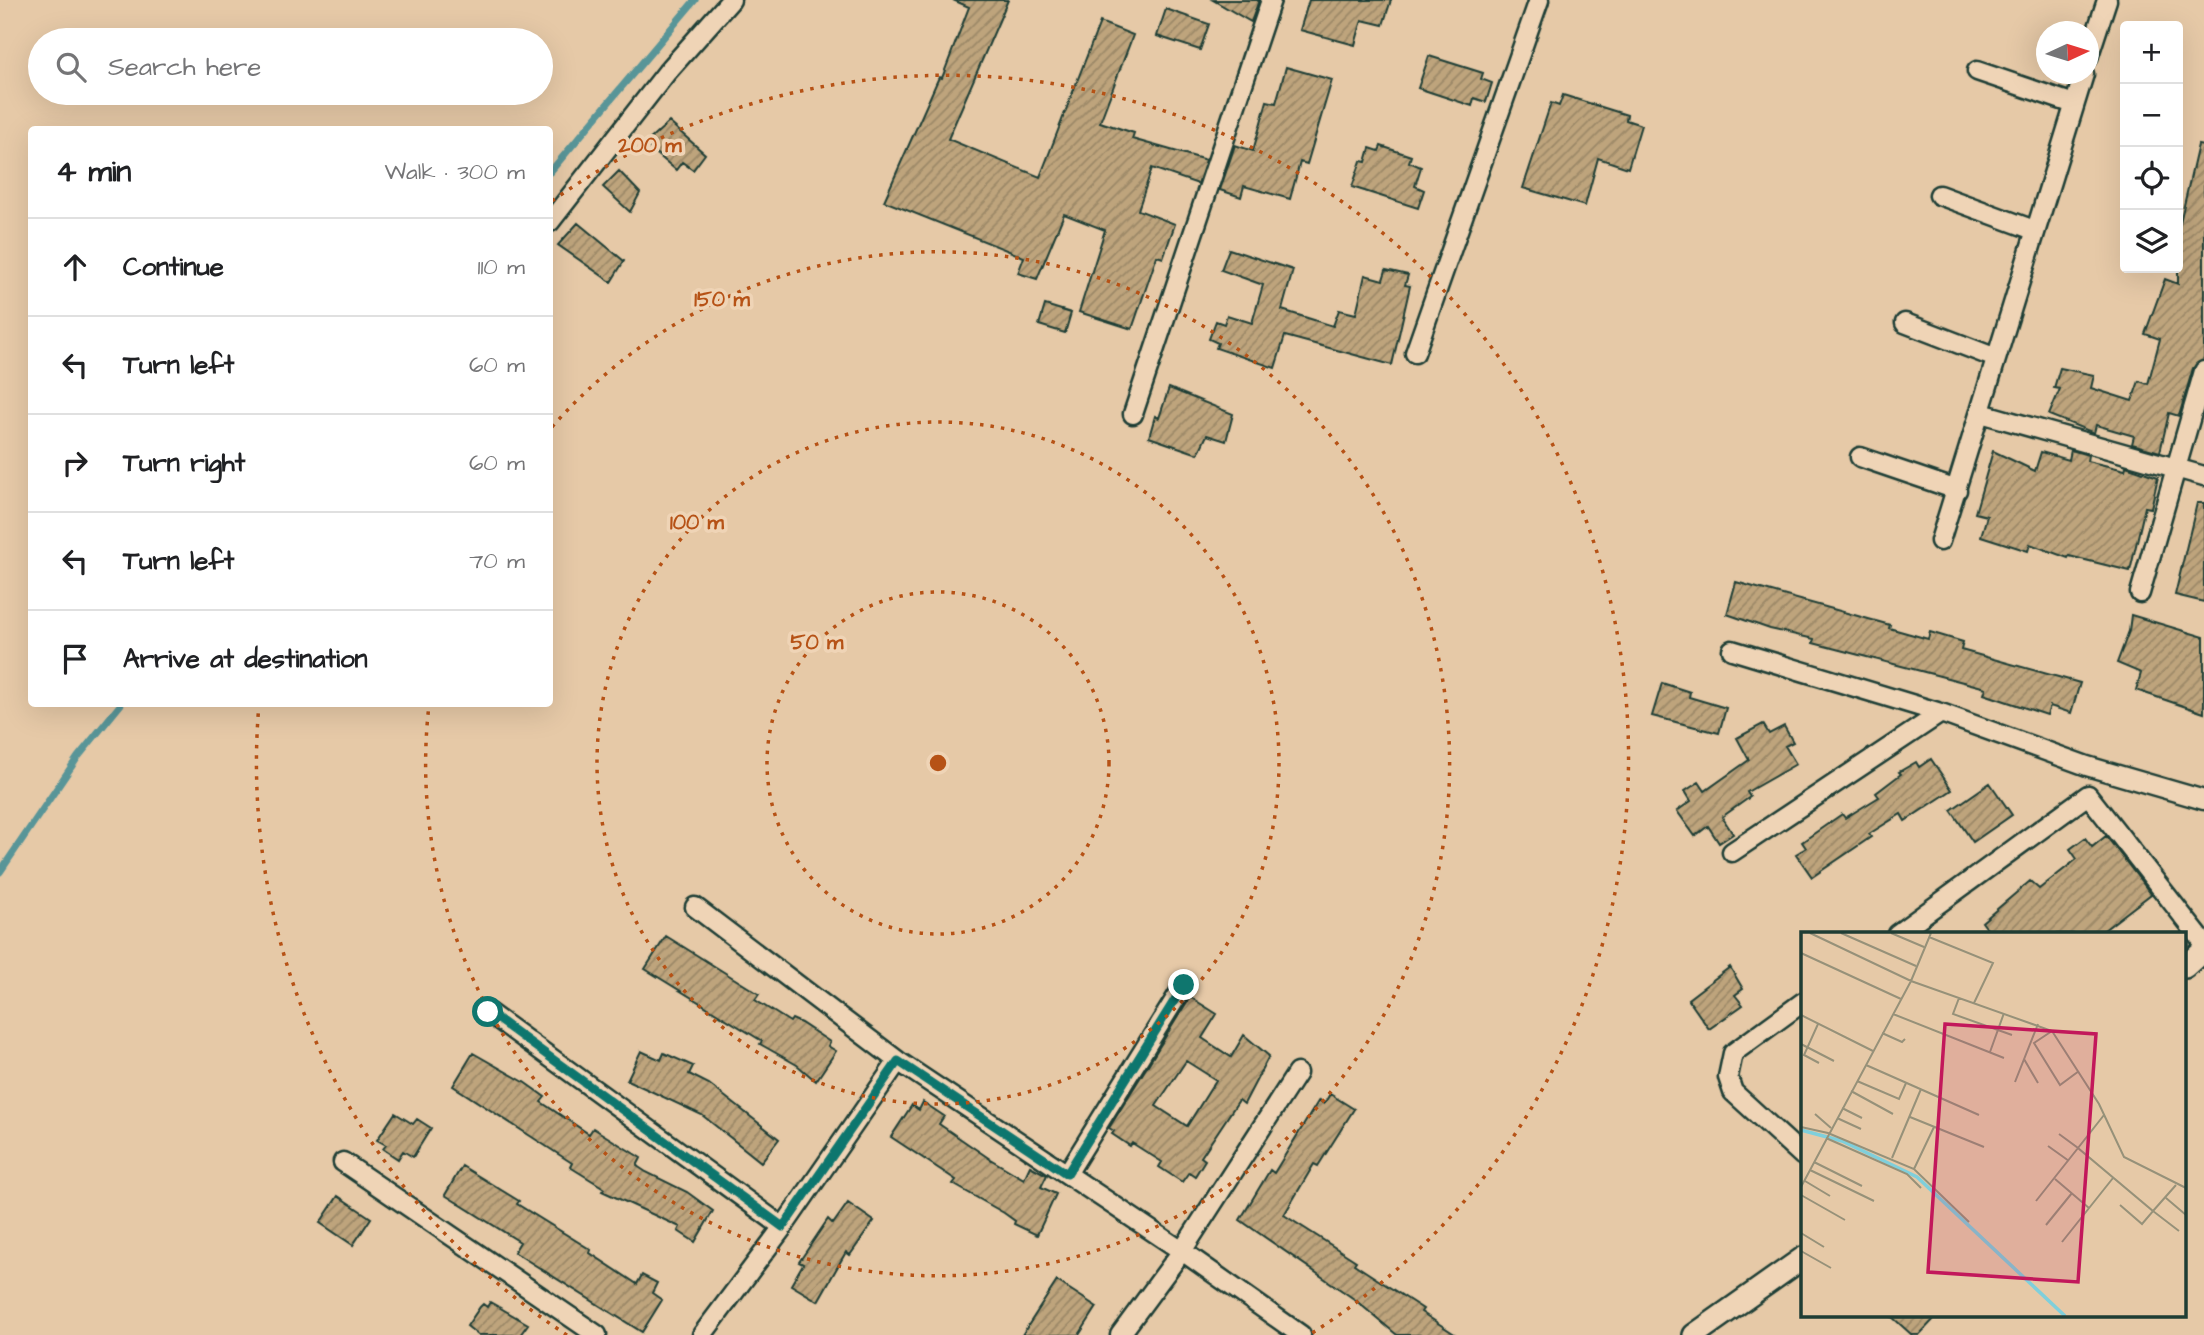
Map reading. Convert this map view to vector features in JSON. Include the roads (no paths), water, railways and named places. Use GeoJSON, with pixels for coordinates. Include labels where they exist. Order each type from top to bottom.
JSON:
{"type":"FeatureCollection","features":[{"type":"Feature","properties":{"kind":"street"},"geometry":{"type":"LineString","coordinates":[[553,218],[667,72],[731,0]]}},
{"type":"Feature","properties":{"kind":"street"},"geometry":{"type":"LineString","coordinates":[[1133,414],[1271,0]]}},
{"type":"Feature","properties":{"kind":"street"},"geometry":{"type":"LineString","coordinates":[[1415,353],[1539,0]]}},
{"type":"Feature","properties":{"kind":"street"},"geometry":{"type":"LineString","coordinates":[[2099,24],[2107,0]]}},
{"type":"Feature","properties":{"kind":"street"},"geometry":{"type":"LineString","coordinates":[[1977,71],[2074,104]]}},
{"type":"Feature","properties":{"kind":"street"},"geometry":{"type":"LineString","coordinates":[[1940,541],[1982,413],[2034,230],[2081,84]]}},
{"type":"Feature","properties":{"kind":"street"},"geometry":{"type":"LineString","coordinates":[[1940,195],[2034,230]]}},
{"type":"Feature","properties":{"kind":"street"},"geometry":{"type":"LineString","coordinates":[[1905,323],[1996,358]]}},
{"type":"Feature","properties":{"kind":"street"},"geometry":{"type":"LineString","coordinates":[[2140,593],[2204,371]]}},
{"type":"Feature","properties":{"kind":"street"},"geometry":{"type":"LineString","coordinates":[[1982,413],[2204,476]]}},
{"type":"Feature","properties":{"kind":"street"},"geometry":{"type":"LineString","coordinates":[[1860,457],[1957,490]]}},
{"type":"Feature","properties":{"kind":"street"},"geometry":{"type":"LineString","coordinates":[[1732,650],[1941,713],[2087,766],[2204,800]]}},
{"type":"Feature","properties":{"kind":"street"},"geometry":{"type":"LineString","coordinates":[[1732,852],[1941,713]]}},
{"type":"Feature","properties":{"kind":"street"},"geometry":{"type":"LineString","coordinates":[[2087,766],[2088,795],[2204,943]]}},
{"type":"Feature","properties":{"kind":"street"},"geometry":{"type":"LineString","coordinates":[[1900,932],[2088,795]]}},
{"type":"Feature","properties":{"kind":"street"},"geometry":{"type":"LineString","coordinates":[[695,907],[898,1061],[1182,1251],[1301,1335]]}},
{"type":"Feature","properties":{"kind":"street"},"geometry":{"type":"LineString","coordinates":[[2186,966],[2204,950]]}},
{"type":"Feature","properties":{"kind":"street"},"geometry":{"type":"LineString","coordinates":[[1067,1174],[1184,985]]}},
{"type":"Feature","properties":{"kind":"street"},"geometry":{"type":"LineString","coordinates":[[1801,1003],[1733,1053],[1728,1077],[1732,1092],[1801,1154]]}},
{"type":"Feature","properties":{"kind":"street"},"geometry":{"type":"LineString","coordinates":[[488,1012],[783,1227]]}},
{"type":"Feature","properties":{"kind":"street"},"geometry":{"type":"LineString","coordinates":[[702,1335],[783,1227],[898,1061]]}},
{"type":"Feature","properties":{"kind":"street"},"geometry":{"type":"LineString","coordinates":[[1120,1335],[1182,1251],[1297,1073]]}},
{"type":"Feature","properties":{"kind":"street"},"geometry":{"type":"LineString","coordinates":[[343,1162],[597,1335]]}},
{"type":"Feature","properties":{"kind":"street"},"geometry":{"type":"LineString","coordinates":[[1694,1335],[1801,1259]]}},
{"type":"Feature","properties":{"kind":"waterway"},"geometry":{"type":"LineString","coordinates":[[553,168],[695,0]]}},
{"type":"Feature","properties":{"kind":"waterway"},"geometry":{"type":"LineString","coordinates":[[0,872],[78,757],[119,707]]}}]}
